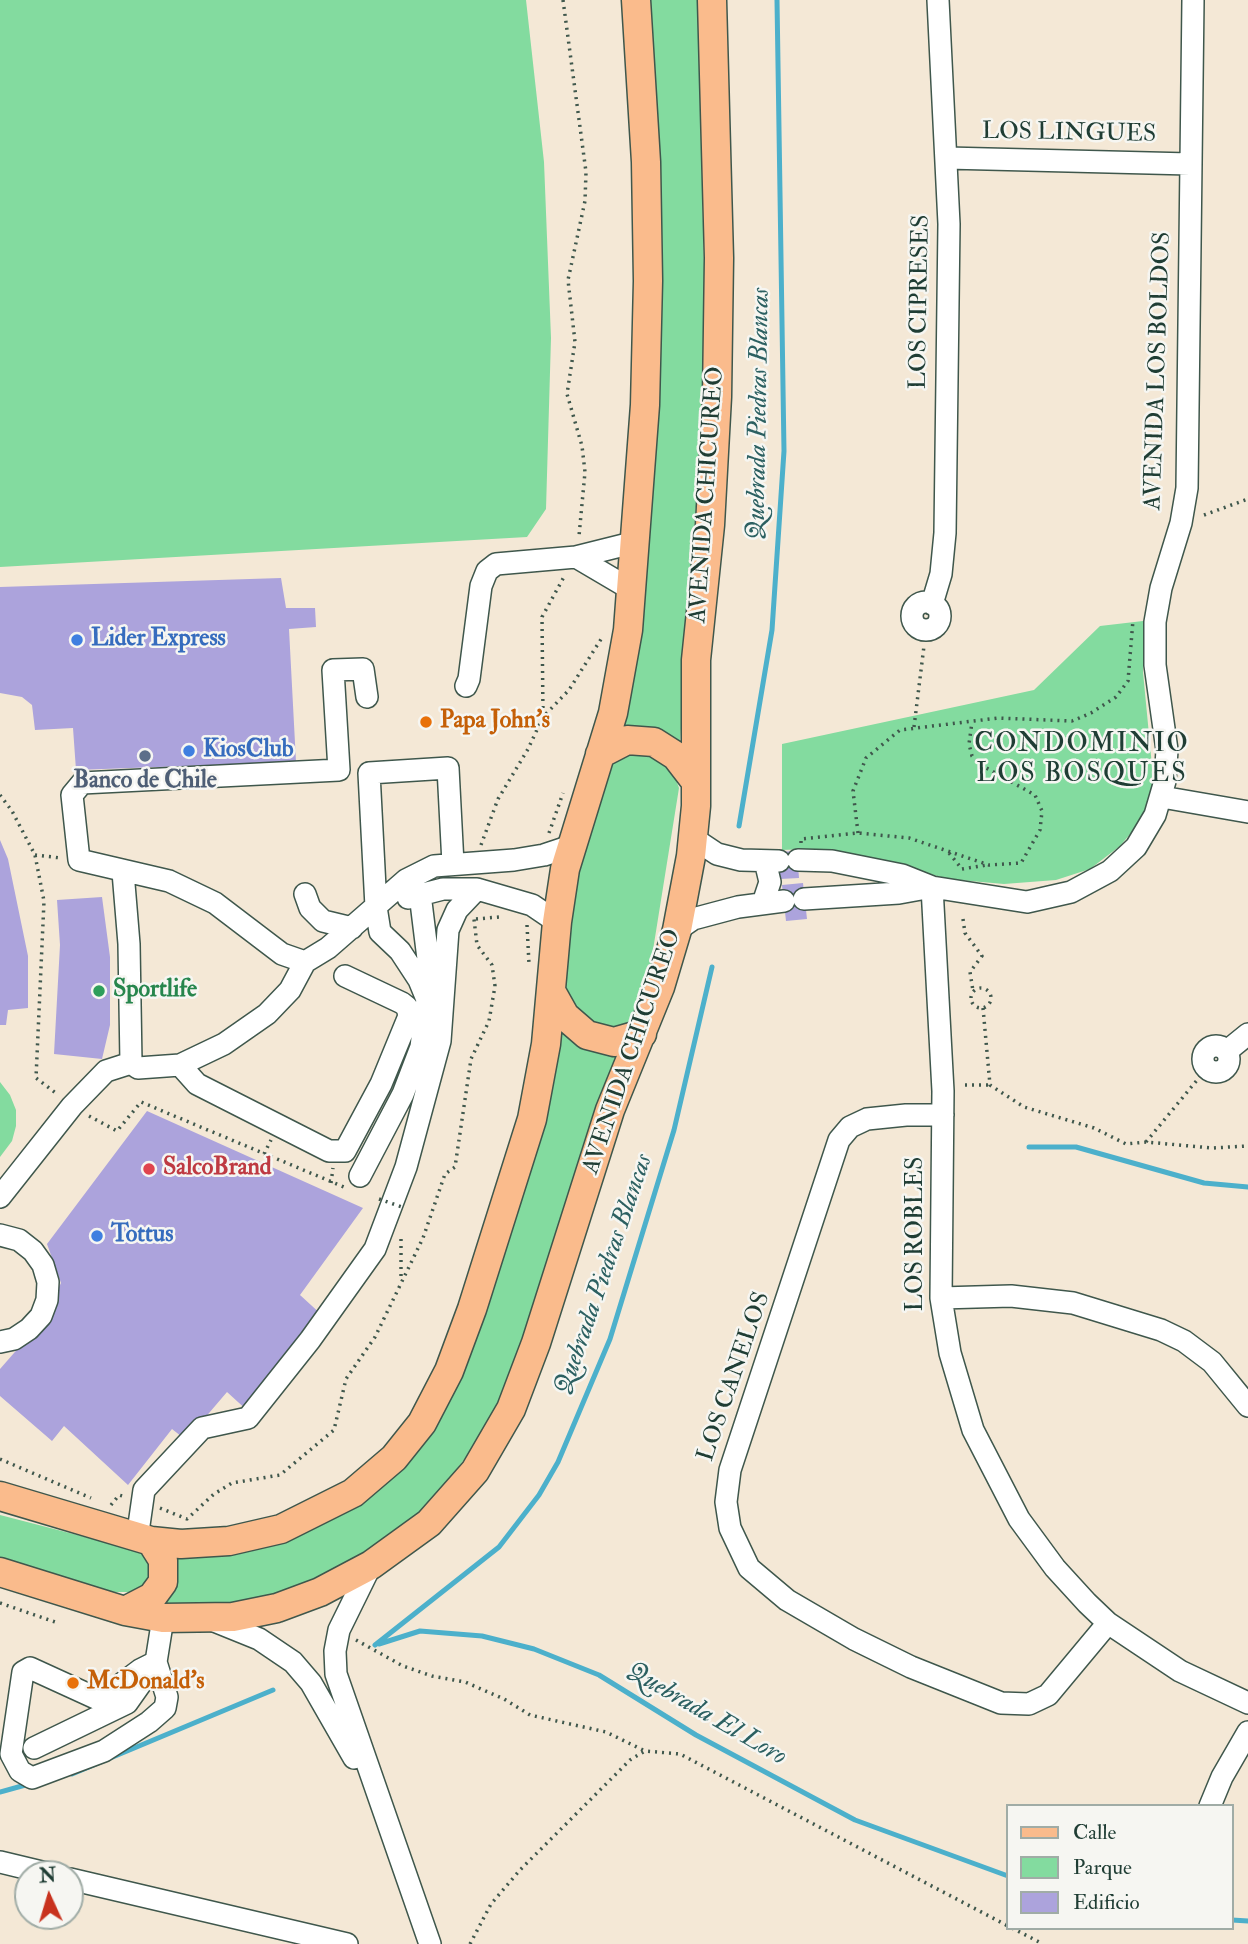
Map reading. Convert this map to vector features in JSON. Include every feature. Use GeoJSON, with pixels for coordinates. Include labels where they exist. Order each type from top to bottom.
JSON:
{"type":"FeatureCollection","features":[{"type":"Feature","properties":{"kind":"main road"},"geometry":{"type":"LineString","coordinates":[[0,1496],[144,1540],[181,1544],[229,1541],[281,1529],[330,1507],[374,1476],[422,1423],[461,1340],[512,1188],[539,1089],[540,983],[557,922],[571,846],[620,681],[632,590],[645,405],[648,281],[646,162],[636,0]]}},
{"type":"Feature","properties":{"kind":"main road","name":"AVENIDA CHICUREO"},"geometry":{"type":"LineString","coordinates":[[0,1572],[125,1611],[163,1618],[210,1619],[277,1608],[320,1592],[371,1566],[429,1522],[475,1471],[499,1432],[525,1377],[610,1111],[642,1034],[677,930],[694,832],[696,672],[710,525],[719,341],[712,0]]}},
{"type":"Feature","properties":{"kind":"main road"},"geometry":{"type":"LineString","coordinates":[[600,754],[628,740],[654,741],[676,756],[696,782]]}},
{"type":"Feature","properties":{"kind":"main road"},"geometry":{"type":"LineString","coordinates":[[540,983],[565,1016],[587,1035],[614,1042],[642,1034]]}},
{"type":"Feature","properties":{"kind":"main road"},"geometry":{"type":"LineString","coordinates":[[125,1611],[152,1597],[163,1582],[163,1560],[144,1540]]}},
{"type":"Feature","properties":{"kind":"street","name":"LOS CIPRESES"},"geometry":{"type":"LineString","coordinates":[[932,604],[941,574],[945,533],[947,158],[938,0]]}},
{"type":"Feature","properties":{"kind":"street","name":"AVENIDA LOS BOLDOS"},"geometry":{"type":"LineString","coordinates":[[694,832],[699,842],[717,854],[832,861],[902,875],[932,887],[1027,902],[1071,892],[1098,879],[1124,860],[1146,832],[1162,797],[1167,750],[1154,635],[1161,588],[1181,523],[1188,488],[1193,0]]}},
{"type":"Feature","properties":{"kind":"street","name":"LOS LINGUES"},"geometry":{"type":"LineString","coordinates":[[947,158],[1190,164]]}},
{"type":"Feature","properties":{"kind":"street"},"geometry":{"type":"LineString","coordinates":[[466,686],[481,586],[487,570],[496,564],[576,557],[636,542]]}},
{"type":"Feature","properties":{"kind":"street"},"geometry":{"type":"LineString","coordinates":[[576,557],[632,590]]}},
{"type":"Feature","properties":{"kind":"street"},"geometry":{"type":"LineString","coordinates":[[305,962],[282,954],[215,903],[169,881],[79,860],[72,795],[82,783],[339,770],[333,670],[363,669],[367,698]]}},
{"type":"Feature","properties":{"kind":"street"},"geometry":{"type":"LineString","coordinates":[[426,997],[419,980],[400,951],[380,932],[376,907],[369,773],[448,768],[453,863]]}},
{"type":"Feature","properties":{"kind":"street"},"geometry":{"type":"LineString","coordinates":[[1162,797],[1248,812]]}},
{"type":"Feature","properties":{"kind":"street"},"geometry":{"type":"LineString","coordinates":[[131,1063],[138,1068],[180,1065],[224,1044],[267,1014],[290,990],[305,962],[352,928],[419,873],[434,866],[544,855],[571,846]]}},
{"type":"Feature","properties":{"kind":"street"},"geometry":{"type":"LineString","coordinates":[[784,901],[770,882],[786,860]]}},
{"type":"Feature","properties":{"kind":"street"},"geometry":{"type":"LineString","coordinates":[[123,872],[129,944],[131,1063]]}},
{"type":"Feature","properties":{"kind":"street","name":"AVENIDA LOS BOLDOS"},"geometry":{"type":"LineString","coordinates":[[677,930],[693,919],[784,901],[899,893],[932,887]]}},
{"type":"Feature","properties":{"kind":"street","name":"LOS ROBLES"},"geometry":{"type":"LineString","coordinates":[[932,887],[943,1115],[942,1298],[948,1340],[964,1403],[995,1477],[1019,1519],[1055,1568],[1108,1623],[1180,1671],[1248,1703]]}},
{"type":"Feature","properties":{"kind":"street"},"geometry":{"type":"LineString","coordinates":[[376,907],[443,889],[477,889],[531,905],[557,922]]}},
{"type":"Feature","properties":{"kind":"street"},"geometry":{"type":"LineString","coordinates":[[144,1540],[144,1490],[202,1428],[248,1418],[310,1340],[374,1249],[406,1167],[440,1041],[448,930],[457,910],[477,889]]}},
{"type":"Feature","properties":{"kind":"street"},"geometry":{"type":"LineString","coordinates":[[304,894],[310,908],[323,921],[352,928]]}},
{"type":"Feature","properties":{"kind":"street"},"geometry":{"type":"LineString","coordinates":[[358,1186],[403,1094],[421,1047],[430,975],[420,894]]}},
{"type":"Feature","properties":{"kind":"street"},"geometry":{"type":"LineString","coordinates":[[180,1065],[197,1084],[338,1153],[345,1151],[380,1084],[409,1016],[409,1010],[402,1003],[345,976]]}},
{"type":"Feature","properties":{"kind":"street"},"geometry":{"type":"LineString","coordinates":[[1207,1068],[1215,1072],[1224,1069],[1229,1061],[1227,1051],[1248,1034]]}},
{"type":"Feature","properties":{"kind":"street"},"geometry":{"type":"LineString","coordinates":[[0,1198],[72,1106],[106,1071],[131,1063]]}},
{"type":"Feature","properties":{"kind":"street"},"geometry":{"type":"LineString","coordinates":[[380,1084],[403,1094]]}},
{"type":"Feature","properties":{"kind":"street","name":"LOS CANELOS"},"geometry":{"type":"LineString","coordinates":[[943,1115],[897,1115],[867,1119],[850,1127],[839,1140],[730,1470],[726,1502],[730,1528],[749,1568],[787,1600],[854,1639],[911,1667],[1001,1703],[1029,1704],[1048,1695],[1108,1623]]}},
{"type":"Feature","properties":{"kind":"street"},"geometry":{"type":"LineString","coordinates":[[0,1235],[19,1240],[33,1251],[43,1265],[48,1282],[47,1300],[41,1316],[29,1329],[7,1340],[0,1356]]}},
{"type":"Feature","properties":{"kind":"street"},"geometry":{"type":"LineString","coordinates":[[942,1298],[1011,1296],[1073,1303],[1161,1330],[1184,1341],[1212,1362],[1248,1406]]}},
{"type":"Feature","properties":{"kind":"street"},"geometry":{"type":"LineString","coordinates":[[371,1566],[340,1630],[335,1651],[339,1686],[430,1944]]}},
{"type":"Feature","properties":{"kind":"street"},"geometry":{"type":"LineString","coordinates":[[34,1748],[127,1703],[156,1662],[163,1618]]}},
{"type":"Feature","properties":{"kind":"street"},"geometry":{"type":"LineString","coordinates":[[210,1619],[270,1645],[300,1669],[379,1800]]}},
{"type":"Feature","properties":{"kind":"street"},"geometry":{"type":"LineString","coordinates":[[156,1662],[167,1697],[164,1708],[149,1722],[104,1751],[32,1778],[20,1771],[11,1754],[23,1672],[30,1668],[100,1700],[140,1670],[156,1662]]}},
{"type":"Feature","properties":{"kind":"street"},"geometry":{"type":"LineString","coordinates":[[1211,1804],[1222,1777],[1248,1731]]}},
{"type":"Feature","properties":{"kind":"street"},"geometry":{"type":"LineString","coordinates":[[84,1882],[347,1944]]}},
{"type":"Feature","properties":{"kind":"path"},"geometry":{"type":"LineString","coordinates":[[543,717],[542,617],[576,557],[584,472],[583,446],[568,394],[575,342],[568,280],[585,201],[586,172],[563,0]]}},
{"type":"Feature","properties":{"kind":"path"},"geometry":{"type":"LineString","coordinates":[[1204,515],[1248,499]]}},
{"type":"Feature","properties":{"kind":"path"},"geometry":{"type":"LineString","coordinates":[[858,833],[853,791],[866,758],[900,730],[998,718],[1034,722],[1072,720],[1091,713],[1116,697],[1128,681],[1133,620]]}},
{"type":"Feature","properties":{"kind":"path"},"geometry":{"type":"LineString","coordinates":[[481,846],[499,799],[528,750],[543,717],[569,690],[608,628]]}},
{"type":"Feature","properties":{"kind":"path"},"geometry":{"type":"LineString","coordinates":[[601,640],[601,649]]}},
{"type":"Feature","properties":{"kind":"path"},"geometry":{"type":"LineString","coordinates":[[914,727],[924,646]]}},
{"type":"Feature","properties":{"kind":"path"},"geometry":{"type":"LineString","coordinates":[[948,852],[962,871],[989,865],[1021,863],[1040,830],[1042,811],[1035,796],[981,765],[972,756],[969,744],[972,722]]}},
{"type":"Feature","properties":{"kind":"path"},"geometry":{"type":"LineString","coordinates":[[544,855],[563,791]]}},
{"type":"Feature","properties":{"kind":"path"},"geometry":{"type":"LineString","coordinates":[[0,795],[12,811],[35,855],[44,901],[36,1078],[72,1106],[117,1131],[141,1102],[358,1186],[379,1199],[404,1207]]}},
{"type":"Feature","properties":{"kind":"path"},"geometry":{"type":"LineString","coordinates":[[786,860],[801,839],[858,833],[909,838],[989,865]]}},
{"type":"Feature","properties":{"kind":"path"},"geometry":{"type":"LineString","coordinates":[[35,855],[79,860]]}},
{"type":"Feature","properties":{"kind":"path"},"geometry":{"type":"LineString","coordinates":[[474,919],[477,945]]}},
{"type":"Feature","properties":{"kind":"path"},"geometry":{"type":"LineString","coordinates":[[963,919],[965,933],[982,956],[970,972],[972,1003],[983,1008]]}},
{"type":"Feature","properties":{"kind":"path"},"geometry":{"type":"LineString","coordinates":[[527,925],[540,983]]}},
{"type":"Feature","properties":{"kind":"path"},"geometry":{"type":"LineString","coordinates":[[973,991],[983,988],[990,995],[991,1001],[983,1008]]}},
{"type":"Feature","properties":{"kind":"path"},"geometry":{"type":"LineString","coordinates":[[983,1008],[990,1084]]}},
{"type":"Feature","properties":{"kind":"path"},"geometry":{"type":"LineString","coordinates":[[1146,1142],[1207,1068]]}},
{"type":"Feature","properties":{"kind":"path"},"geometry":{"type":"LineString","coordinates":[[965,1085],[990,1084],[1024,1107],[1094,1128],[1126,1144],[1146,1142],[1212,1148],[1248,1146]]}},
{"type":"Feature","properties":{"kind":"path"},"geometry":{"type":"LineString","coordinates":[[401,1279],[402,1230]]}},
{"type":"Feature","properties":{"kind":"path"},"geometry":{"type":"LineString","coordinates":[[0,1459],[99,1503]]}},
{"type":"Feature","properties":{"kind":"path"},"geometry":{"type":"LineString","coordinates":[[0,1603],[58,1623]]}},
{"type":"Feature","properties":{"kind":"path"},"geometry":{"type":"LineString","coordinates":[[340,1630],[403,1667],[465,1682],[504,1699],[530,1715],[606,1732],[645,1751],[680,1755],[1006,1925]]}},
{"type":"Feature","properties":{"kind":"path"},"geometry":{"type":"LineString","coordinates":[[470,1944],[491,1904],[520,1870],[630,1760],[645,1751]]}},
{"type":"Feature","properties":{"kind":"path"},"geometry":{"type":"LineString","coordinates":[[1016,1930],[1043,1944]]}},
{"type":"Feature","properties":{"kind":"green space"},"geometry":{"type":"Polygon","coordinates":[[[0,0],[526,0],[544,162],[551,338],[546,509],[527,537],[0,567],[0,0]]]}},
{"type":"Feature","properties":{"kind":"green space"},"geometry":{"type":"Polygon","coordinates":[[[648,0],[698,0],[706,358],[680,743],[621,736],[661,254],[655,75],[648,0]]]}},
{"type":"Feature","properties":{"kind":"green space"},"geometry":{"type":"Polygon","coordinates":[[[1143,621],[1143,672],[1154,787],[1142,820],[1120,846],[1090,869],[1056,880],[1004,884],[948,879],[886,862],[806,849],[782,850],[782,744],[1034,690],[1100,626],[1143,621]]]}},
{"type":"Feature","properties":{"kind":"green space"},"geometry":{"type":"Polygon","coordinates":[[[634,753],[656,756],[674,774],[679,788],[644,1006],[638,1018],[624,1028],[609,1031],[581,1021],[566,995],[566,963],[579,870],[611,761],[634,753]]]}},
{"type":"Feature","properties":{"kind":"green space"},"geometry":{"type":"Polygon","coordinates":[[[562,1031],[622,1051],[516,1358],[487,1430],[439,1492],[393,1539],[362,1559],[290,1591],[243,1602],[208,1607],[156,1605],[171,1557],[202,1554],[412,1453],[547,1101],[562,1031]]]}},
{"type":"Feature","properties":{"kind":"green space"},"geometry":{"type":"Polygon","coordinates":[[[0,1082],[10,1095],[16,1110],[16,1126],[12,1141],[0,1157],[0,1082]]]}},
{"type":"Feature","properties":{"kind":"green space"},"geometry":{"type":"Polygon","coordinates":[[[0,1515],[143,1552],[151,1561],[151,1578],[136,1592],[89,1589],[0,1560],[0,1515]]]}},
{"type":"Feature","properties":{"kind":"building"},"geometry":{"type":"Polygon","coordinates":[[[281,578],[286,608],[315,608],[316,627],[289,629],[296,762],[76,770],[73,728],[35,730],[32,705],[22,697],[0,693],[0,587],[281,578]]]}},
{"type":"Feature","properties":{"kind":"building"},"geometry":{"type":"Polygon","coordinates":[[[0,840],[8,859],[28,956],[28,1008],[8,1010],[6,1025],[0,1025],[0,840]]]}},
{"type":"Feature","properties":{"kind":"building"},"geometry":{"type":"Polygon","coordinates":[[[797,851],[799,878],[780,879],[778,852],[797,851]]]}},
{"type":"Feature","properties":{"kind":"building"},"geometry":{"type":"Polygon","coordinates":[[[803,883],[807,919],[786,921],[782,885],[803,883]]]}},
{"type":"Feature","properties":{"kind":"building"},"geometry":{"type":"Polygon","coordinates":[[[102,897],[110,957],[110,1025],[102,1059],[54,1054],[60,945],[57,900],[102,897]]]}},
{"type":"Feature","properties":{"kind":"building"},"geometry":{"type":"Polygon","coordinates":[[[147,1111],[363,1208],[300,1295],[323,1316],[249,1412],[227,1392],[186,1440],[172,1429],[128,1485],[64,1426],[52,1441],[0,1396],[0,1369],[42,1321],[61,1283],[47,1244],[147,1111]]]}},
{"type":"Feature","properties":{"kind":"waterway","name":"Quebrada Piedras Blancas"},"geometry":{"type":"LineString","coordinates":[[739,826],[772,630],[784,451],[777,0]]}},
{"type":"Feature","properties":{"kind":"waterway","name":"Quebrada Piedras Blancas"},"geometry":{"type":"LineString","coordinates":[[375,1645],[499,1547],[539,1495],[558,1462],[610,1339],[674,1130],[712,967]]}},
{"type":"Feature","properties":{"kind":"waterway"},"geometry":{"type":"LineString","coordinates":[[1029,1147],[1076,1147],[1204,1183],[1248,1187]]}},
{"type":"Feature","properties":{"kind":"waterway","name":"Quebrada El Loro"},"geometry":{"type":"LineString","coordinates":[[379,1644],[420,1631],[482,1636],[534,1649],[599,1675],[696,1735],[855,1820],[1006,1875]]}},
{"type":"Feature","properties":{"kind":"waterway","name":"Quebrada El Loro"},"geometry":{"type":"LineString","coordinates":[[72,1774],[273,1690]]}},
{"type":"Feature","properties":{"kind":"waterway","name":"Quebrada El Loro"},"geometry":{"type":"LineString","coordinates":[[0,1792],[29,1784]]}},
{"type":"Feature","properties":{"kind":"waterway","name":"Quebrada El Loro"},"geometry":{"type":"LineString","coordinates":[[1234,1920],[1248,1921]]}},
{"type":"Feature","properties":{"kind":"place","name":"Lider Express"},"geometry":{"type":"Point","coordinates":[77,640]}},
{"type":"Feature","properties":{"kind":"place","name":"Papa John's"},"geometry":{"type":"Point","coordinates":[426,722]}},
{"type":"Feature","properties":{"kind":"place","name":"KiosClub"},"geometry":{"type":"Point","coordinates":[189,751]}},
{"type":"Feature","properties":{"kind":"place","name":"Banco de Chile"},"geometry":{"type":"Point","coordinates":[145,756]}},
{"type":"Feature","properties":{"kind":"place","name":"Sportlife"},"geometry":{"type":"Point","coordinates":[99,991]}},
{"type":"Feature","properties":{"kind":"place","name":"SalcoBrand"},"geometry":{"type":"Point","coordinates":[149,1169]}},
{"type":"Feature","properties":{"kind":"place","name":"Tottus"},"geometry":{"type":"Point","coordinates":[97,1236]}},
{"type":"Feature","properties":{"kind":"place","name":"McDonald's"},"geometry":{"type":"Point","coordinates":[73,1683]}},
{"type":"Feature","properties":{"kind":"district","name":"CONDOMINIO LOS BOSQUES"},"geometry":{"type":"Point","coordinates":[1082,760]}}]}
